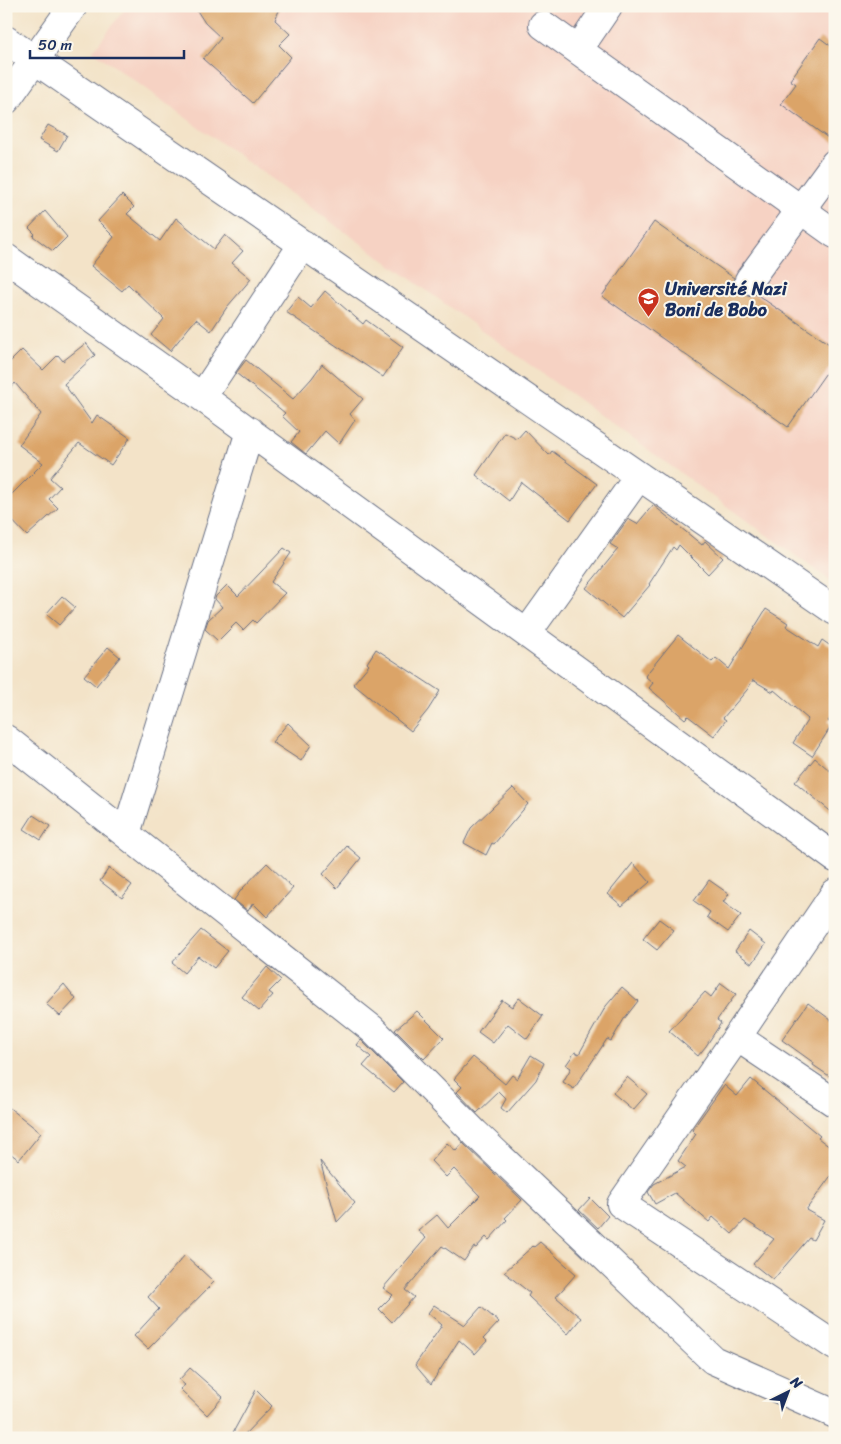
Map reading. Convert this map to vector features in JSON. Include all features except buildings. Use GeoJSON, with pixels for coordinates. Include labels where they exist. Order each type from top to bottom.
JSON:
{"type":"FeatureCollection","features":[{"type":"Feature","properties":{"kind":"street"},"geometry":{"type":"LineString","coordinates":[[6,100],[73,6]]}},
{"type":"Feature","properties":{"kind":"street"},"geometry":{"type":"LineString","coordinates":[[578,50],[608,6]]}},
{"type":"Feature","properties":{"kind":"street"},"geometry":{"type":"LineString","coordinates":[[543,25],[835,234]]}},
{"type":"Feature","properties":{"kind":"street"},"geometry":{"type":"LineString","coordinates":[[6,40],[835,611]]}},
{"type":"Feature","properties":{"kind":"street"},"geometry":{"type":"LineString","coordinates":[[749,280],[835,163]]}},
{"type":"Feature","properties":{"kind":"street"},"geometry":{"type":"LineString","coordinates":[[202,397],[303,244]]}},
{"type":"Feature","properties":{"kind":"street"},"geometry":{"type":"LineString","coordinates":[[6,258],[250,431],[835,858]]}},
{"type":"Feature","properties":{"kind":"street"},"geometry":{"type":"LineString","coordinates":[[126,834],[250,431]]}},
{"type":"Feature","properties":{"kind":"street"},"geometry":{"type":"LineString","coordinates":[[527,634],[638,476]]}},
{"type":"Feature","properties":{"kind":"street"},"geometry":{"type":"LineString","coordinates":[[6,739],[372,1029],[475,1133],[713,1360],[835,1414]]}},
{"type":"Feature","properties":{"kind":"street"},"geometry":{"type":"LineString","coordinates":[[835,893],[621,1204],[835,1346]]}},
{"type":"Feature","properties":{"kind":"street"},"geometry":{"type":"LineString","coordinates":[[737,1037],[835,1103]]}},
{"type":"Feature","properties":{"kind":"shaded area","name":"Université Nazi Boni de Bobo"},"geometry":{"type":"Polygon","coordinates":[[[127,6],[835,6],[835,584],[93,51],[127,6]]]}},
{"type":"Feature","properties":{"kind":"place","name":"Université Nazi Boni de Bobo"},"geometry":{"type":"Point","coordinates":[649,318]}}]}
